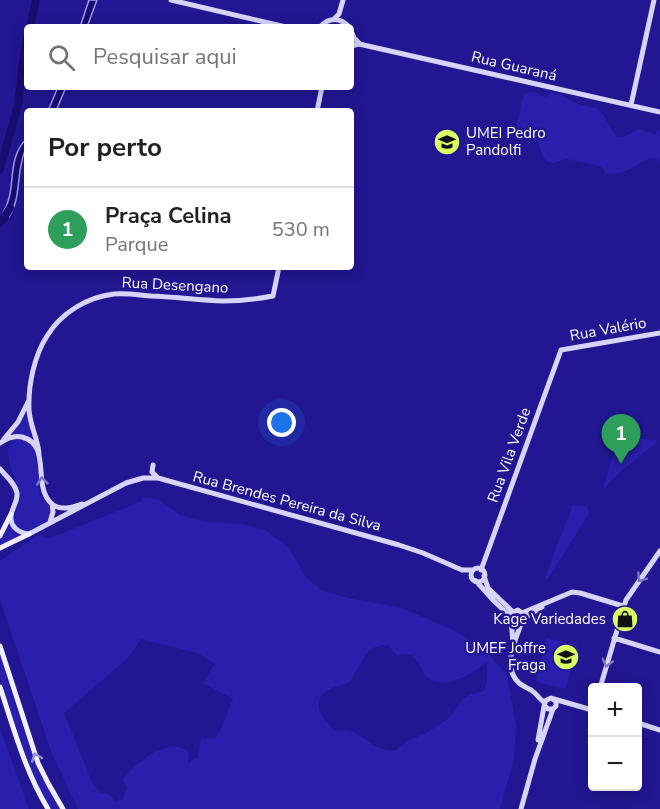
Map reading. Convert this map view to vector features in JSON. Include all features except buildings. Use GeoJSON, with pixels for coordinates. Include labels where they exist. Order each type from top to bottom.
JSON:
{"type":"FeatureCollection","features":[{"type":"Feature","properties":{"kind":"main road"},"geometry":{"type":"LineString","coordinates":[[0,536],[11,514]]}},
{"type":"Feature","properties":{"kind":"main road"},"geometry":{"type":"LineString","coordinates":[[0,548],[29,534]]}},
{"type":"Feature","properties":{"kind":"main road"},"geometry":{"type":"LineString","coordinates":[[0,646],[38,762],[63,809]]}},
{"type":"Feature","properties":{"kind":"main road"},"geometry":{"type":"LineString","coordinates":[[0,687],[26,767],[48,809]]}},
{"type":"Feature","properties":{"kind":"street"},"geometry":{"type":"LineString","coordinates":[[171,0],[273,24]]}},
{"type":"Feature","properties":{"kind":"street"},"geometry":{"type":"LineString","coordinates":[[343,0],[341,16],[344,22]]}},
{"type":"Feature","properties":{"kind":"street"},"geometry":{"type":"LineString","coordinates":[[631,105],[654,0]]}},
{"type":"Feature","properties":{"kind":"street"},"geometry":{"type":"LineString","coordinates":[[323,24],[338,16],[341,10]]}},
{"type":"Feature","properties":{"kind":"street"},"geometry":{"type":"LineString","coordinates":[[333,19],[344,22]]}},
{"type":"Feature","properties":{"kind":"street"},"geometry":{"type":"LineString","coordinates":[[354,36],[362,44]]}},
{"type":"Feature","properties":{"kind":"street","name":"Rua Guaraná"},"geometry":{"type":"LineString","coordinates":[[354,44],[660,112]]}},
{"type":"Feature","properties":{"kind":"street"},"geometry":{"type":"LineString","coordinates":[[318,108],[321,90]]}},
{"type":"Feature","properties":{"kind":"street","name":"Rua Desengano"},"geometry":{"type":"LineString","coordinates":[[0,443],[24,411],[29,398],[37,356],[51,329],[71,310],[94,298],[114,294],[225,301],[273,296],[278,270]]}},
{"type":"Feature","properties":{"kind":"street","name":"Rua Valério"},"geometry":{"type":"LineString","coordinates":[[561,350],[660,333]]}},
{"type":"Feature","properties":{"kind":"street","name":"Rua Vila Verde"},"geometry":{"type":"LineString","coordinates":[[481,570],[561,350]]}},
{"type":"Feature","properties":{"kind":"street","name":"Rua Desengano"},"geometry":{"type":"LineString","coordinates":[[29,398],[30,420],[38,442],[43,490],[46,498],[52,504]]}},
{"type":"Feature","properties":{"kind":"street"},"geometry":{"type":"LineString","coordinates":[[0,443],[11,437],[22,437],[32,442],[39,454]]}},
{"type":"Feature","properties":{"kind":"street"},"geometry":{"type":"LineString","coordinates":[[153,465],[152,472],[158,478]]}},
{"type":"Feature","properties":{"kind":"street"},"geometry":{"type":"LineString","coordinates":[[0,469],[16,490],[17,500],[11,520],[20,532],[29,534],[102,495]]}},
{"type":"Feature","properties":{"kind":"street","name":"Rua Brendes Pereira da Silva"},"geometry":{"type":"LineString","coordinates":[[102,495],[138,479],[158,478],[399,544],[464,571],[473,570]]}},
{"type":"Feature","properties":{"kind":"street"},"geometry":{"type":"LineString","coordinates":[[52,504],[58,508],[70,507],[102,495]]}},
{"type":"Feature","properties":{"kind":"street"},"geometry":{"type":"LineString","coordinates":[[48,524],[53,515],[52,504]]}},
{"type":"Feature","properties":{"kind":"street"},"geometry":{"type":"LineString","coordinates":[[601,683],[623,606],[660,551]]}},
{"type":"Feature","properties":{"kind":"street","name":"Rua Brendes Pereira da Silva"},"geometry":{"type":"LineString","coordinates":[[446,563],[474,581],[512,616]]}},
{"type":"Feature","properties":{"kind":"street"},"geometry":{"type":"LineString","coordinates":[[484,576],[481,581],[474,581],[471,575],[473,570],[481,570],[484,576],[488,588],[512,616],[513,621],[517,623],[523,616],[572,592],[623,606]]}},
{"type":"Feature","properties":{"kind":"street"},"geometry":{"type":"LineString","coordinates":[[513,645],[512,616],[518,610],[523,616]]}},
{"type":"Feature","properties":{"kind":"street"},"geometry":{"type":"LineString","coordinates":[[523,616],[510,662],[513,675],[548,709],[576,705]]}},
{"type":"Feature","properties":{"kind":"street"},"geometry":{"type":"LineString","coordinates":[[614,638],[660,652]]}},
{"type":"Feature","properties":{"kind":"street"},"geometry":{"type":"LineString","coordinates":[[528,689],[588,709]]}},
{"type":"Feature","properties":{"kind":"street"},"geometry":{"type":"LineString","coordinates":[[535,759],[545,704],[547,699],[552,698]]}},
{"type":"Feature","properties":{"kind":"street"},"geometry":{"type":"LineString","coordinates":[[521,809],[549,717],[556,704],[552,698]]}},
{"type":"Feature","properties":{"kind":"street"},"geometry":{"type":"LineString","coordinates":[[642,724],[660,730]]}},
{"type":"Feature","properties":{"kind":"shaded area"},"geometry":{"type":"Polygon","coordinates":[[[89,0],[97,0],[88,24],[81,24],[89,0]]]}},
{"type":"Feature","properties":{"kind":"shaded area"},"geometry":{"type":"Polygon","coordinates":[[[57,90],[65,90],[57,108],[49,108],[57,90]]]}},
{"type":"Feature","properties":{"kind":"shaded area"},"geometry":{"type":"Polygon","coordinates":[[[534,92],[546,97],[550,93],[559,94],[580,105],[596,108],[619,137],[637,130],[655,134],[660,128],[660,163],[655,158],[650,158],[629,170],[611,174],[605,173],[600,166],[567,159],[548,162],[533,131],[516,127],[524,93],[534,92]]]}},
{"type":"Feature","properties":{"kind":"shaded area"},"geometry":{"type":"Polygon","coordinates":[[[24,142],[17,197],[9,217],[3,213],[10,194],[16,155],[24,142]]]}},
{"type":"Feature","properties":{"kind":"shaded area"},"geometry":{"type":"Polygon","coordinates":[[[26,413],[33,442],[12,434],[26,413]]]}},
{"type":"Feature","properties":{"kind":"shaded area"},"geometry":{"type":"Polygon","coordinates":[[[624,438],[656,440],[657,442],[620,472],[603,490],[614,454],[624,438]]]}},
{"type":"Feature","properties":{"kind":"shaded area"},"geometry":{"type":"Polygon","coordinates":[[[14,439],[27,442],[36,452],[40,495],[49,505],[51,514],[46,522],[27,531],[19,529],[14,521],[19,493],[8,450],[14,439]]]}},
{"type":"Feature","properties":{"kind":"shaded area"},"geometry":{"type":"Polygon","coordinates":[[[144,497],[159,500],[180,515],[203,521],[243,524],[265,530],[289,548],[305,576],[321,590],[348,598],[402,608],[453,630],[481,646],[507,675],[516,726],[514,759],[500,809],[78,809],[52,754],[0,599],[0,561],[38,535],[48,539],[140,502],[144,497]],[[141,639],[129,657],[64,713],[92,782],[100,792],[110,795],[115,801],[122,800],[127,788],[123,779],[144,759],[154,753],[173,747],[182,748],[189,754],[188,763],[198,757],[201,739],[216,738],[233,699],[203,683],[215,664],[198,653],[141,639]],[[388,645],[369,652],[349,682],[322,695],[319,704],[320,712],[335,731],[356,733],[381,749],[395,751],[406,742],[445,721],[464,698],[484,691],[487,681],[487,662],[459,679],[442,683],[428,678],[414,657],[406,654],[397,656],[388,645]]]}},
{"type":"Feature","properties":{"kind":"shaded area"},"geometry":{"type":"Polygon","coordinates":[[[573,505],[587,507],[588,515],[548,579],[545,580],[545,577],[573,505]]]}},
{"type":"Feature","properties":{"kind":"shaded area"},"geometry":{"type":"Polygon","coordinates":[[[10,524],[20,535],[0,545],[0,542],[10,524]]]}},
{"type":"Feature","properties":{"kind":"shaded area"},"geometry":{"type":"Polygon","coordinates":[[[546,638],[577,645],[566,689],[536,682],[546,638]]]}},
{"type":"Feature","properties":{"kind":"shaded area"},"geometry":{"type":"Polygon","coordinates":[[[0,655],[32,754],[60,809],[51,809],[25,755],[0,678],[0,655]]]}},
{"type":"Feature","properties":{"kind":"shaded area"},"geometry":{"type":"Polygon","coordinates":[[[0,728],[29,809],[0,809],[0,728]]]}},
{"type":"Feature","properties":{"kind":"waterway"},"geometry":{"type":"LineString","coordinates":[[31,24],[36,0]]}},
{"type":"Feature","properties":{"kind":"waterway"},"geometry":{"type":"LineString","coordinates":[[0,169],[18,105],[24,55]]}},
{"type":"Feature","properties":{"kind":"waterway"},"geometry":{"type":"LineString","coordinates":[[0,223],[10,208]]}},
{"type":"Feature","properties":{"kind":"place","name":"UMEI Pedro Pandolfi"},"geometry":{"type":"Point","coordinates":[447,142]}},
{"type":"Feature","properties":{"kind":"place","name":"Praça Celina"},"geometry":{"type":"Point","coordinates":[621,464]}},
{"type":"Feature","properties":{"kind":"place","name":"Kage Variedades"},"geometry":{"type":"Point","coordinates":[625,619]}},
{"type":"Feature","properties":{"kind":"place","name":"UMEF Joffre Fraga"},"geometry":{"type":"Point","coordinates":[566,657]}}]}
